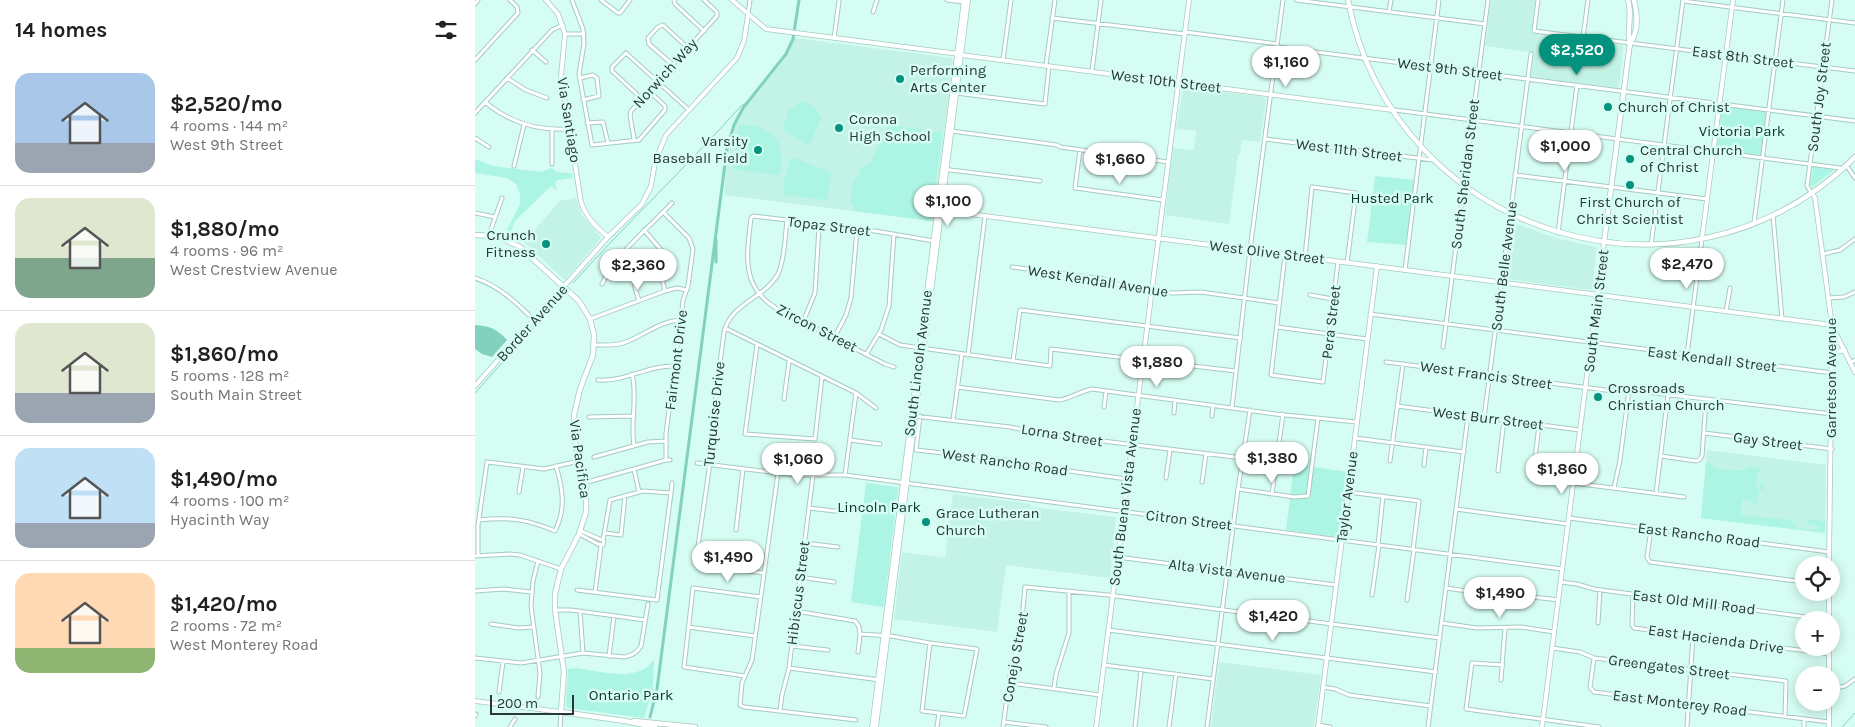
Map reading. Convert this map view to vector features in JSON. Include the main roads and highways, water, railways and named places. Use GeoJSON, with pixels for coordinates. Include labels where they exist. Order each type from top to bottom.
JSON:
{"type":"FeatureCollection","features":[{"type":"Feature","properties":{"kind":"main road"},"geometry":{"type":"LineString","coordinates":[[1348,0],[1365,58],[1377,84],[1392,110],[1420,146],[1433,160],[1464,186],[1487,201],[1510,214],[1558,233],[1605,242],[1651,245],[1702,239],[1773,216],[1811,193],[1855,157]]}},
{"type":"Feature","properties":{"kind":"main road","name":"South Main Street"},"geometry":{"type":"LineString","coordinates":[[1628,0],[1631,12],[1628,38],[1630,43]]}},
{"type":"Feature","properties":{"kind":"main road","name":"South Main Street"},"geometry":{"type":"LineString","coordinates":[[1605,242],[1630,43],[1633,39],[1637,12],[1634,0]]}},
{"type":"Feature","properties":{"kind":"main road","name":"Via Pacifica"},"geometry":{"type":"LineString","coordinates":[[475,235],[489,235],[505,239],[520,247],[565,286],[583,306],[590,319],[594,335],[591,359],[578,394],[574,415],[574,432],[587,503],[580,533],[561,569],[555,594],[555,610],[564,672],[561,712],[625,723],[655,725]]}},
{"type":"Feature","properties":{"kind":"main road"},"geometry":{"type":"LineString","coordinates":[[655,725],[695,727]]}},
{"type":"Feature","properties":{"kind":"waterway"},"geometry":{"type":"LineString","coordinates":[[650,717],[657,689],[727,148],[734,125],[743,108],[786,54],[793,39],[799,0]]}},
{"type":"Feature","properties":{"kind":"waterway"},"geometry":{"type":"LineString","coordinates":[[573,283],[741,106],[748,102]]}},
{"type":"Feature","properties":{"kind":"waterway"},"geometry":{"type":"LineString","coordinates":[[716,240],[716,262]]}},
{"type":"Feature","properties":{"kind":"waterway"},"geometry":{"type":"LineString","coordinates":[[475,393],[562,296]]}},
{"type":"Feature","properties":{"kind":"waterway"},"geometry":{"type":"LineString","coordinates":[[1842,727],[1855,713]]}},
{"type":"Feature","properties":{"kind":"place","name":"Performing Arts Center"},"geometry":{"type":"Point","coordinates":[900,79]}},
{"type":"Feature","properties":{"kind":"place","name":"Church of Christ"},"geometry":{"type":"Point","coordinates":[1608,107]}},
{"type":"Feature","properties":{"kind":"place","name":"Corona High School"},"geometry":{"type":"Point","coordinates":[839,128]}},
{"type":"Feature","properties":{"kind":"place","name":"Varsity Baseball Field"},"geometry":{"type":"Point","coordinates":[758,150]}},
{"type":"Feature","properties":{"kind":"place","name":"Central Church of Christ"},"geometry":{"type":"Point","coordinates":[1630,159]}},
{"type":"Feature","properties":{"kind":"place","name":"First Church of Christ Scientist"},"geometry":{"type":"Point","coordinates":[1630,185]}},
{"type":"Feature","properties":{"kind":"place","name":"Crunch Fitness"},"geometry":{"type":"Point","coordinates":[546,244]}},
{"type":"Feature","properties":{"kind":"place","name":"Crossroads Christian Church"},"geometry":{"type":"Point","coordinates":[1598,397]}},
{"type":"Feature","properties":{"kind":"place","name":"Grace Lutheran Church"},"geometry":{"type":"Point","coordinates":[926,522]}},
{"type":"Feature","properties":{"kind":"park label","name":"Victoria Park"},"geometry":{"type":"Point","coordinates":[1742,131]}},
{"type":"Feature","properties":{"kind":"park label","name":"Husted Park"},"geometry":{"type":"Point","coordinates":[1392,198]}},
{"type":"Feature","properties":{"kind":"park label","name":"Lincoln Park"},"geometry":{"type":"Point","coordinates":[879,507]}},
{"type":"Feature","properties":{"kind":"park label","name":"Ontario Park"},"geometry":{"type":"Point","coordinates":[631,695]}}]}
